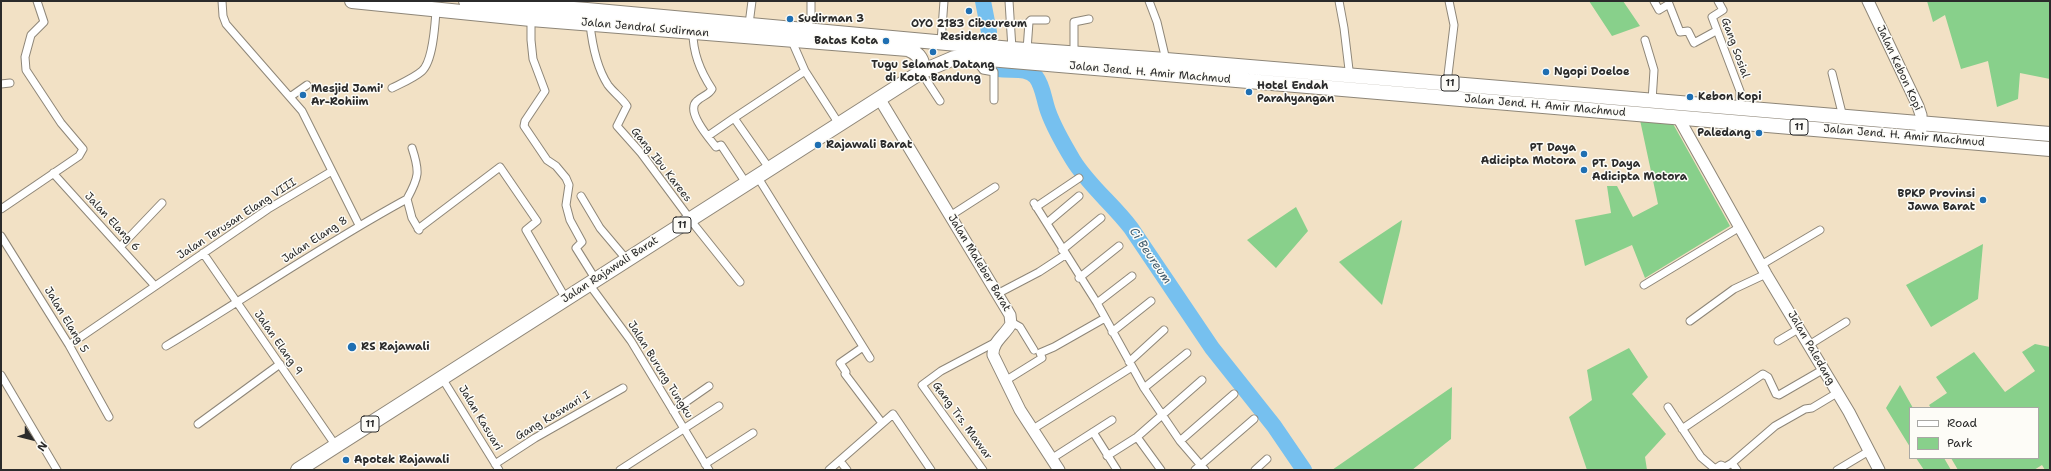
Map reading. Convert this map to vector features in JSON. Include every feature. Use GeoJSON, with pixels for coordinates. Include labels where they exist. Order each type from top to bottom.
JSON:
{"type":"FeatureCollection","features":[{"type":"Feature","properties":{"kind":"highway","name":"Jalan Jendral Sudirman"},"geometry":{"type":"LineString","coordinates":[[352,1],[436,6],[531,19],[693,33],[749,24],[941,42],[974,53]]}},
{"type":"Feature","properties":{"kind":"highway","name":"Jalan Jendral Sudirman"},"geometry":{"type":"LineString","coordinates":[[466,1],[586,5],[717,28],[791,39],[908,49],[914,51],[920,57],[922,67],[921,72]]}},
{"type":"Feature","properties":{"kind":"highway"},"geometry":{"type":"LineString","coordinates":[[586,5],[590,24]]}},
{"type":"Feature","properties":{"kind":"highway","name":"Jalan Jend. H. Amir Machmud"},"geometry":{"type":"LineString","coordinates":[[974,53],[1012,49],[1074,53],[1843,117],[1920,131],[2050,148]]}},
{"type":"Feature","properties":{"kind":"highway","name":"Jalan Jend. H. Amir Machmud"},"geometry":{"type":"LineString","coordinates":[[974,53],[1349,89],[1678,118],[1920,131],[2050,134]]}},
{"type":"Feature","properties":{"kind":"highway","name":"Jalan Rajawali Barat"},"geometry":{"type":"LineString","coordinates":[[298,470],[921,72],[954,58],[974,53]]}},
{"type":"Feature","properties":{"kind":"street"},"geometry":{"type":"LineString","coordinates":[[1,210],[52,173],[79,156],[83,149],[62,123],[26,70],[25,57],[31,35],[44,22],[37,1]]}},
{"type":"Feature","properties":{"kind":"street"},"geometry":{"type":"LineString","coordinates":[[222,1],[223,16],[226,24],[302,111],[359,225]]}},
{"type":"Feature","properties":{"kind":"street"},"geometry":{"type":"LineString","coordinates":[[749,24],[752,1]]}},
{"type":"Feature","properties":{"kind":"street"},"geometry":{"type":"LineString","coordinates":[[807,30],[811,17],[811,1]]}},
{"type":"Feature","properties":{"kind":"street"},"geometry":{"type":"LineString","coordinates":[[941,42],[944,1]]}},
{"type":"Feature","properties":{"kind":"street"},"geometry":{"type":"LineString","coordinates":[[1009,1],[1012,49]]}},
{"type":"Feature","properties":{"kind":"street"},"geometry":{"type":"LineString","coordinates":[[1149,1],[1157,22],[1166,60]]}},
{"type":"Feature","properties":{"kind":"street"},"geometry":{"type":"LineString","coordinates":[[1339,1],[1350,75],[1349,89]]}},
{"type":"Feature","properties":{"kind":"street"},"geometry":{"type":"LineString","coordinates":[[1447,83],[1454,25],[1449,1]]}},
{"type":"Feature","properties":{"kind":"street"},"geometry":{"type":"LineString","coordinates":[[1654,1],[1659,10],[1669,4],[1680,32],[1688,31],[1694,43],[1716,31]]}},
{"type":"Feature","properties":{"kind":"street","name":"Gang Sosial"},"geometry":{"type":"LineString","coordinates":[[1718,1],[1722,10],[1712,17],[1716,31],[1740,91],[1740,108]]}},
{"type":"Feature","properties":{"kind":"street"},"geometry":{"type":"LineString","coordinates":[[1722,10],[1725,1]]}},
{"type":"Feature","properties":{"kind":"street","name":"Jalan Kebon Kopi"},"geometry":{"type":"LineString","coordinates":[[1868,1],[1918,106],[1920,131]]}},
{"type":"Feature","properties":{"kind":"street"},"geometry":{"type":"LineString","coordinates":[[392,88],[422,71],[426,66],[430,55],[436,6]]}},
{"type":"Feature","properties":{"kind":"street","name":"Jalan Burung Tungku"},"geometry":{"type":"LineString","coordinates":[[531,19],[533,59],[545,91],[525,121],[524,126],[547,160],[556,166],[566,178],[569,185],[566,205],[570,220],[582,242],[576,248],[592,282],[631,341],[707,467]]}},
{"type":"Feature","properties":{"kind":"street"},"geometry":{"type":"LineString","coordinates":[[1074,53],[1074,22],[1089,19]]}},
{"type":"Feature","properties":{"kind":"street"},"geometry":{"type":"LineString","coordinates":[[1028,50],[1029,22],[1031,20],[1046,20]]}},
{"type":"Feature","properties":{"kind":"street","name":"Gang Ibu Karees"},"geometry":{"type":"LineString","coordinates":[[590,24],[595,50],[604,77],[614,92],[627,106],[626,111],[617,123],[620,130],[636,148],[740,282]]}},
{"type":"Feature","properties":{"kind":"street"},"geometry":{"type":"LineString","coordinates":[[693,33],[693,46],[698,65],[712,89],[696,101],[693,110],[716,147],[721,145],[751,180],[870,358]]}},
{"type":"Feature","properties":{"kind":"street"},"geometry":{"type":"LineString","coordinates":[[791,39],[805,71],[839,124]]}},
{"type":"Feature","properties":{"kind":"street"},"geometry":{"type":"LineString","coordinates":[[1645,40],[1654,70],[1652,101]]}},
{"type":"Feature","properties":{"kind":"street"},"geometry":{"type":"LineString","coordinates":[[974,53],[982,70],[994,72],[994,100]]}},
{"type":"Feature","properties":{"kind":"street"},"geometry":{"type":"LineString","coordinates":[[708,136],[805,71]]}},
{"type":"Feature","properties":{"kind":"street"},"geometry":{"type":"LineString","coordinates":[[921,72],[940,100]]}},
{"type":"Feature","properties":{"kind":"street"},"geometry":{"type":"LineString","coordinates":[[1832,73],[1843,117]]}},
{"type":"Feature","properties":{"kind":"street"},"geometry":{"type":"LineString","coordinates":[[1,84],[10,83]]}},
{"type":"Feature","properties":{"kind":"street"},"geometry":{"type":"LineString","coordinates":[[290,97],[307,85]]}},
{"type":"Feature","properties":{"kind":"street","name":"Jalan Maleber Barat"},"geometry":{"type":"LineString","coordinates":[[879,98],[1010,315],[1011,322],[997,342]]}},
{"type":"Feature","properties":{"kind":"street"},"geometry":{"type":"LineString","coordinates":[[734,118],[769,168]]}},
{"type":"Feature","properties":{"kind":"street","name":"Jalan Paledang"},"geometry":{"type":"LineString","coordinates":[[1678,118],[1764,270],[1824,369],[1879,470]]}},
{"type":"Feature","properties":{"kind":"street"},"geometry":{"type":"LineString","coordinates":[[412,148],[419,169],[418,175],[407,199],[412,218],[419,230],[500,167],[537,221],[526,230],[566,299]]}},
{"type":"Feature","properties":{"kind":"street","name":"Jalan Terusan Elang VIII"},"geometry":{"type":"LineString","coordinates":[[69,345],[268,209],[332,171]]}},
{"type":"Feature","properties":{"kind":"street","name":"Jalan Elang 6"},"geometry":{"type":"LineString","coordinates":[[52,173],[155,286]]}},
{"type":"Feature","properties":{"kind":"street"},"geometry":{"type":"LineString","coordinates":[[1079,178],[1035,205],[1079,278],[1097,303],[1144,388],[1200,468],[1254,419]]}},
{"type":"Feature","properties":{"kind":"street"},"geometry":{"type":"LineString","coordinates":[[950,216],[995,187]]}},
{"type":"Feature","properties":{"kind":"street"},"geometry":{"type":"LineString","coordinates":[[581,196],[600,228],[627,260]]}},
{"type":"Feature","properties":{"kind":"street"},"geometry":{"type":"LineString","coordinates":[[1047,223],[1079,196]]}},
{"type":"Feature","properties":{"kind":"street","name":"Jalan Elang 8"},"geometry":{"type":"LineString","coordinates":[[166,346],[237,303],[359,225],[407,199]]}},
{"type":"Feature","properties":{"kind":"street"},"geometry":{"type":"LineString","coordinates":[[120,246],[162,204]]}},
{"type":"Feature","properties":{"kind":"street"},"geometry":{"type":"LineString","coordinates":[[997,294],[1039,272],[1064,253],[1101,218]]}},
{"type":"Feature","properties":{"kind":"street"},"geometry":{"type":"LineString","coordinates":[[1644,285],[1740,227]]}},
{"type":"Feature","properties":{"kind":"street"},"geometry":{"type":"LineString","coordinates":[[1690,321],[1820,230]]}},
{"type":"Feature","properties":{"kind":"street","name":"Jalan Elang 5"},"geometry":{"type":"LineString","coordinates":[[1,236],[69,345],[109,417]]}},
{"type":"Feature","properties":{"kind":"street"},"geometry":{"type":"LineString","coordinates":[[1079,278],[1119,246]]}},
{"type":"Feature","properties":{"kind":"street","name":"Jalan Elang 9"},"geometry":{"type":"LineString","coordinates":[[203,253],[336,446]]}},
{"type":"Feature","properties":{"kind":"street"},"geometry":{"type":"LineString","coordinates":[[1097,303],[1132,276]]}},
{"type":"Feature","properties":{"kind":"street"},"geometry":{"type":"LineString","coordinates":[[1112,332],[1151,301]]}},
{"type":"Feature","properties":{"kind":"street"},"geometry":{"type":"LineString","coordinates":[[1005,381],[1042,358],[1040,353],[1054,347],[1105,318]]}},
{"type":"Feature","properties":{"kind":"street"},"geometry":{"type":"LineString","coordinates":[[1011,322],[1020,326],[1034,350]]}},
{"type":"Feature","properties":{"kind":"street"},"geometry":{"type":"LineString","coordinates":[[1809,345],[1846,322]]}},
{"type":"Feature","properties":{"kind":"street"},"geometry":{"type":"LineString","coordinates":[[1778,341],[1800,328]]}},
{"type":"Feature","properties":{"kind":"street"},"geometry":{"type":"LineString","coordinates":[[1033,429],[1131,365],[1164,330]]}},
{"type":"Feature","properties":{"kind":"street"},"geometry":{"type":"LineString","coordinates":[[997,342],[993,349],[993,355],[1005,381],[1059,470]]}},
{"type":"Feature","properties":{"kind":"street","name":"Gang Trs. Mawar"},"geometry":{"type":"LineString","coordinates":[[983,470],[925,391],[923,384],[941,371],[997,342]]}},
{"type":"Feature","properties":{"kind":"street"},"geometry":{"type":"LineString","coordinates":[[863,347],[840,363],[846,372],[845,374],[882,423]]}},
{"type":"Feature","properties":{"kind":"street"},"geometry":{"type":"LineString","coordinates":[[1144,388],[1187,353]]}},
{"type":"Feature","properties":{"kind":"street"},"geometry":{"type":"LineString","coordinates":[[198,424],[280,364]]}},
{"type":"Feature","properties":{"kind":"street"},"geometry":{"type":"LineString","coordinates":[[1682,428],[1763,374],[1768,377],[1776,394],[1779,395],[1824,369]]}},
{"type":"Feature","properties":{"kind":"street"},"geometry":{"type":"LineString","coordinates":[[1,374],[57,470]]}},
{"type":"Feature","properties":{"kind":"street","name":"Jalan Kasuari"},"geometry":{"type":"LineString","coordinates":[[442,378],[497,467]]}},
{"type":"Feature","properties":{"kind":"street"},"geometry":{"type":"LineString","coordinates":[[1107,456],[1137,437],[1202,380]]}},
{"type":"Feature","properties":{"kind":"street"},"geometry":{"type":"LineString","coordinates":[[673,411],[709,386]]}},
{"type":"Feature","properties":{"kind":"street","name":"Gang Kaswari I"},"geometry":{"type":"LineString","coordinates":[[497,467],[542,434],[623,388]]}},
{"type":"Feature","properties":{"kind":"street"},"geometry":{"type":"LineString","coordinates":[[1668,407],[1701,457],[1715,469],[1721,465],[1725,467],[1732,463],[1775,426],[1805,409],[1812,408],[1837,393]]}},
{"type":"Feature","properties":{"kind":"street"},"geometry":{"type":"LineString","coordinates":[[1180,441],[1234,394]]}},
{"type":"Feature","properties":{"kind":"street"},"geometry":{"type":"LineString","coordinates":[[620,470],[719,406]]}},
{"type":"Feature","properties":{"kind":"street"},"geometry":{"type":"LineString","coordinates":[[829,470],[893,414],[931,470]]}},
{"type":"Feature","properties":{"kind":"street"},"geometry":{"type":"LineString","coordinates":[[1051,459],[1112,420]]}},
{"type":"Feature","properties":{"kind":"street"},"geometry":{"type":"LineString","coordinates":[[1092,432],[1117,470]]}},
{"type":"Feature","properties":{"kind":"street"},"geometry":{"type":"LineString","coordinates":[[707,467],[753,433]]}},
{"type":"Feature","properties":{"kind":"street"},"geometry":{"type":"LineString","coordinates":[[1137,437],[1161,470]]}},
{"type":"Feature","properties":{"kind":"street"},"geometry":{"type":"LineString","coordinates":[[1837,470],[1869,452]]}},
{"type":"Feature","properties":{"kind":"street"},"geometry":{"type":"LineString","coordinates":[[1255,470],[1267,459]]}},
{"type":"Feature","properties":{"kind":"street"},"geometry":{"type":"LineString","coordinates":[[840,460],[847,470]]}},
{"type":"Feature","properties":{"kind":"street"},"geometry":{"type":"LineString","coordinates":[[1732,463],[1737,470]]}},
{"type":"Feature","properties":{"kind":"green space"},"geometry":{"type":"Polygon","coordinates":[[[1589,1],[1623,1],[1640,26],[1612,36],[1589,1]]]}},
{"type":"Feature","properties":{"kind":"green space"},"geometry":{"type":"Polygon","coordinates":[[[1927,1],[2050,1],[2050,79],[2020,73],[2018,99],[1997,107],[1988,61],[1961,69],[1945,15],[1933,22],[1927,1]]]}},
{"type":"Feature","properties":{"kind":"green space"},"geometry":{"type":"Polygon","coordinates":[[[1640,120],[1672,122],[1730,226],[1645,278],[1632,245],[1585,266],[1575,220],[1611,213],[1607,186],[1617,186],[1633,217],[1658,204],[1640,120]]]}},
{"type":"Feature","properties":{"kind":"green space"},"geometry":{"type":"Polygon","coordinates":[[[1296,207],[1308,231],[1276,268],[1247,240],[1296,207]]]}},
{"type":"Feature","properties":{"kind":"green space"},"geometry":{"type":"Polygon","coordinates":[[[1402,220],[1400,231],[1382,305],[1339,262],[1402,220]]]}},
{"type":"Feature","properties":{"kind":"green space"},"geometry":{"type":"Polygon","coordinates":[[[1983,244],[1978,299],[1931,327],[1906,285],[1983,244]]]}},
{"type":"Feature","properties":{"kind":"green space"},"geometry":{"type":"Polygon","coordinates":[[[2035,344],[2050,347],[2050,470],[2045,470],[2042,465],[2034,470],[1958,470],[1952,459],[2039,459],[2039,407],[1930,407],[1929,405],[1947,393],[1936,377],[1974,352],[2005,392],[2035,371],[2022,352],[2035,344]]]}},
{"type":"Feature","properties":{"kind":"green space"},"geometry":{"type":"Polygon","coordinates":[[[1629,348],[1648,377],[1632,394],[1666,434],[1645,457],[1647,470],[1587,470],[1569,417],[1592,400],[1587,370],[1629,348]]]}},
{"type":"Feature","properties":{"kind":"green space"},"geometry":{"type":"Polygon","coordinates":[[[1900,385],[1912,407],[1909,407],[1909,445],[1886,408],[1900,385]]]}},
{"type":"Feature","properties":{"kind":"green space"},"geometry":{"type":"Polygon","coordinates":[[[1452,387],[1451,439],[1412,470],[1332,470],[1452,387]]]}},
{"type":"Feature","properties":{"kind":"green space"},"geometry":{"type":"Polygon","coordinates":[[[1917,459],[1945,459],[1951,470],[1924,470],[1917,459]]]}},
{"type":"Feature","properties":{"kind":"waterway","name":"Ci Beureum"},"geometry":{"type":"LineString","coordinates":[[983,1],[989,32]]}},
{"type":"Feature","properties":{"kind":"waterway","name":"Ci Beureum"},"geometry":{"type":"LineString","coordinates":[[991,64],[999,69],[1025,71],[1036,77],[1053,124],[1079,169],[1131,228],[1212,348],[1274,426],[1304,470]]}},
{"type":"Feature","properties":{"kind":"place","name":"OYO 2183 Cibeureum Residence"},"geometry":{"type":"Point","coordinates":[969,11]}},
{"type":"Feature","properties":{"kind":"place","name":"Sudirman 3"},"geometry":{"type":"Point","coordinates":[790,19]}},
{"type":"Feature","properties":{"kind":"place","name":"Batas Kota"},"geometry":{"type":"Point","coordinates":[886,41]}},
{"type":"Feature","properties":{"kind":"place","name":"Tugu Selamat Datang di Kota Bandung"},"geometry":{"type":"Point","coordinates":[933,52]}},
{"type":"Feature","properties":{"kind":"place","name":"Ngopi Doeloe"},"geometry":{"type":"Point","coordinates":[1546,72]}},
{"type":"Feature","properties":{"kind":"place","name":"Hotel Endah Parahyangan"},"geometry":{"type":"Point","coordinates":[1249,92]}},
{"type":"Feature","properties":{"kind":"place","name":"Mesjid Jami' Ar-Rohiim"},"geometry":{"type":"Point","coordinates":[303,95]}},
{"type":"Feature","properties":{"kind":"place","name":"Kebon Kopi"},"geometry":{"type":"Point","coordinates":[1690,97]}},
{"type":"Feature","properties":{"kind":"place","name":"Paledang"},"geometry":{"type":"Point","coordinates":[1759,133]}},
{"type":"Feature","properties":{"kind":"place","name":"Rajawali Barat"},"geometry":{"type":"Point","coordinates":[818,145]}},
{"type":"Feature","properties":{"kind":"place","name":"PT Daya Adicipta Motora"},"geometry":{"type":"Point","coordinates":[1584,154]}},
{"type":"Feature","properties":{"kind":"place","name":"PT. Daya Adicipta Motora"},"geometry":{"type":"Point","coordinates":[1584,170]}},
{"type":"Feature","properties":{"kind":"place","name":"BPKP Provinsi Jawa Barat"},"geometry":{"type":"Point","coordinates":[1983,200]}},
{"type":"Feature","properties":{"kind":"place","name":"RS Rajawali"},"geometry":{"type":"Point","coordinates":[352,347]}},
{"type":"Feature","properties":{"kind":"place","name":"Apotek Rajawali"},"geometry":{"type":"Point","coordinates":[346,460]}}]}
